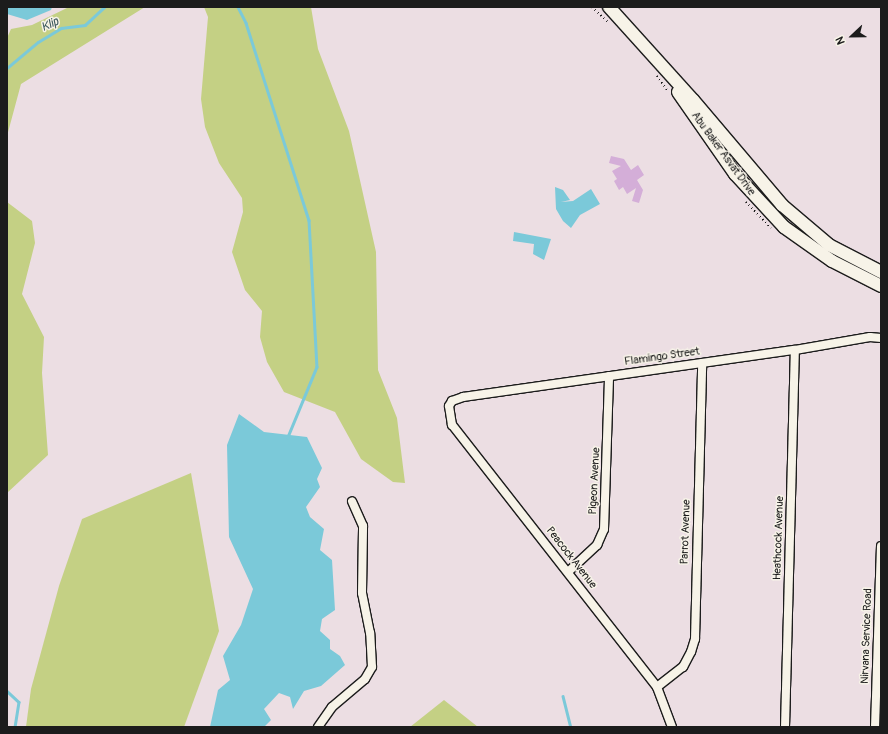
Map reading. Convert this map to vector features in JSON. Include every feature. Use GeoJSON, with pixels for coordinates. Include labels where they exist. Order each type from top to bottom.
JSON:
{"type":"FeatureCollection","features":[{"type":"Feature","properties":{"kind":"main road","name":"Abu Baker Asvat Drive"},"geometry":{"type":"LineString","coordinates":[[610,7],[643,42],[782,205],[812,233],[878,270]]}},
{"type":"Feature","properties":{"kind":"main road","name":"Abu Baker Asvat Drive"},"geometry":{"type":"LineString","coordinates":[[643,42],[735,174],[760,203],[784,227],[822,255],[852,273],[881,286]]}},
{"type":"Feature","properties":{"kind":"street","name":"Flamingo Street"},"geometry":{"type":"LineString","coordinates":[[449,406],[452,401],[463,397],[795,350],[870,337],[881,338]]}},
{"type":"Feature","properties":{"kind":"street","name":"Heathcock Avenue"},"geometry":{"type":"LineString","coordinates":[[785,727],[795,350]]}},
{"type":"Feature","properties":{"kind":"street","name":"Parrot Avenue"},"geometry":{"type":"LineString","coordinates":[[658,687],[683,667],[691,652],[695,639],[702,363]]}},
{"type":"Feature","properties":{"kind":"street","name":"Pigeon Avenue"},"geometry":{"type":"LineString","coordinates":[[568,572],[597,545],[604,529],[609,376]]}},
{"type":"Feature","properties":{"kind":"street","name":"Peacock Avenue"},"geometry":{"type":"LineString","coordinates":[[449,406],[452,425],[658,687],[672,727]]}},
{"type":"Feature","properties":{"kind":"street"},"geometry":{"type":"LineString","coordinates":[[318,727],[332,707],[365,679],[372,667],[370,633],[362,593],[363,526],[352,501]]}},
{"type":"Feature","properties":{"kind":"street","name":"Nirvana Service Road"},"geometry":{"type":"LineString","coordinates":[[875,727],[881,546]]}},
{"type":"Feature","properties":{"kind":"green space"},"geometry":{"type":"Polygon","coordinates":[[[69,7],[145,7],[21,84],[7,136],[7,38],[11,29],[32,25],[69,7]]]}},
{"type":"Feature","properties":{"kind":"green space"},"geometry":{"type":"Polygon","coordinates":[[[204,7],[311,7],[318,49],[349,131],[376,252],[378,370],[397,418],[405,483],[393,482],[361,459],[335,412],[284,392],[267,362],[260,337],[262,311],[245,290],[232,252],[243,212],[242,198],[219,163],[205,127],[201,99],[208,17],[204,7]]]}},
{"type":"Feature","properties":{"kind":"green space"},"geometry":{"type":"Polygon","coordinates":[[[7,202],[32,221],[35,243],[22,294],[44,337],[42,373],[48,455],[7,493],[7,202]]]}},
{"type":"Feature","properties":{"kind":"green space"},"geometry":{"type":"Polygon","coordinates":[[[191,473],[219,631],[184,727],[26,727],[31,689],[59,586],[82,519],[191,473]]]}},
{"type":"Feature","properties":{"kind":"green space"},"geometry":{"type":"Polygon","coordinates":[[[444,700],[478,727],[410,727],[444,700]]]}},
{"type":"Feature","properties":{"kind":"water"},"geometry":{"type":"Polygon","coordinates":[[[7,7],[52,7],[51,10],[27,20],[7,14],[7,7]]]}},
{"type":"Feature","properties":{"kind":"water"},"geometry":{"type":"Polygon","coordinates":[[[555,187],[563,190],[570,200],[561,202],[573,201],[591,189],[600,204],[580,215],[571,228],[563,221],[556,209],[555,187]]]}},
{"type":"Feature","properties":{"kind":"water"},"geometry":{"type":"Polygon","coordinates":[[[514,232],[551,239],[544,260],[533,254],[534,244],[513,241],[514,232]]]}},
{"type":"Feature","properties":{"kind":"water"},"geometry":{"type":"Polygon","coordinates":[[[239,414],[264,432],[307,437],[322,468],[317,479],[320,487],[306,507],[310,517],[324,529],[320,550],[332,560],[335,610],[322,619],[320,631],[330,640],[330,649],[340,656],[345,665],[321,686],[304,691],[293,709],[290,697],[279,693],[264,709],[271,720],[264,727],[210,727],[218,690],[230,680],[223,656],[241,625],[253,589],[229,537],[227,445],[239,414]]]}},
{"type":"Feature","properties":{"kind":"building"},"geometry":{"type":"Polygon","coordinates":[[[611,156],[624,159],[631,170],[638,165],[644,175],[637,180],[643,190],[639,203],[632,201],[636,188],[627,194],[623,187],[619,190],[614,181],[617,179],[612,171],[621,166],[609,163],[611,156]]]}},
{"type":"Feature","properties":{"kind":"waterway","name":"Klip"},"geometry":{"type":"LineString","coordinates":[[7,68],[38,42],[61,28],[85,25],[104,7]]}},
{"type":"Feature","properties":{"kind":"waterway"},"geometry":{"type":"LineString","coordinates":[[238,7],[246,23],[309,220],[317,367],[288,437]]}},
{"type":"Feature","properties":{"kind":"waterway"},"geometry":{"type":"LineString","coordinates":[[7,691],[19,702],[15,727]]}},
{"type":"Feature","properties":{"kind":"waterway"},"geometry":{"type":"LineString","coordinates":[[563,696],[571,727]]}}]}
